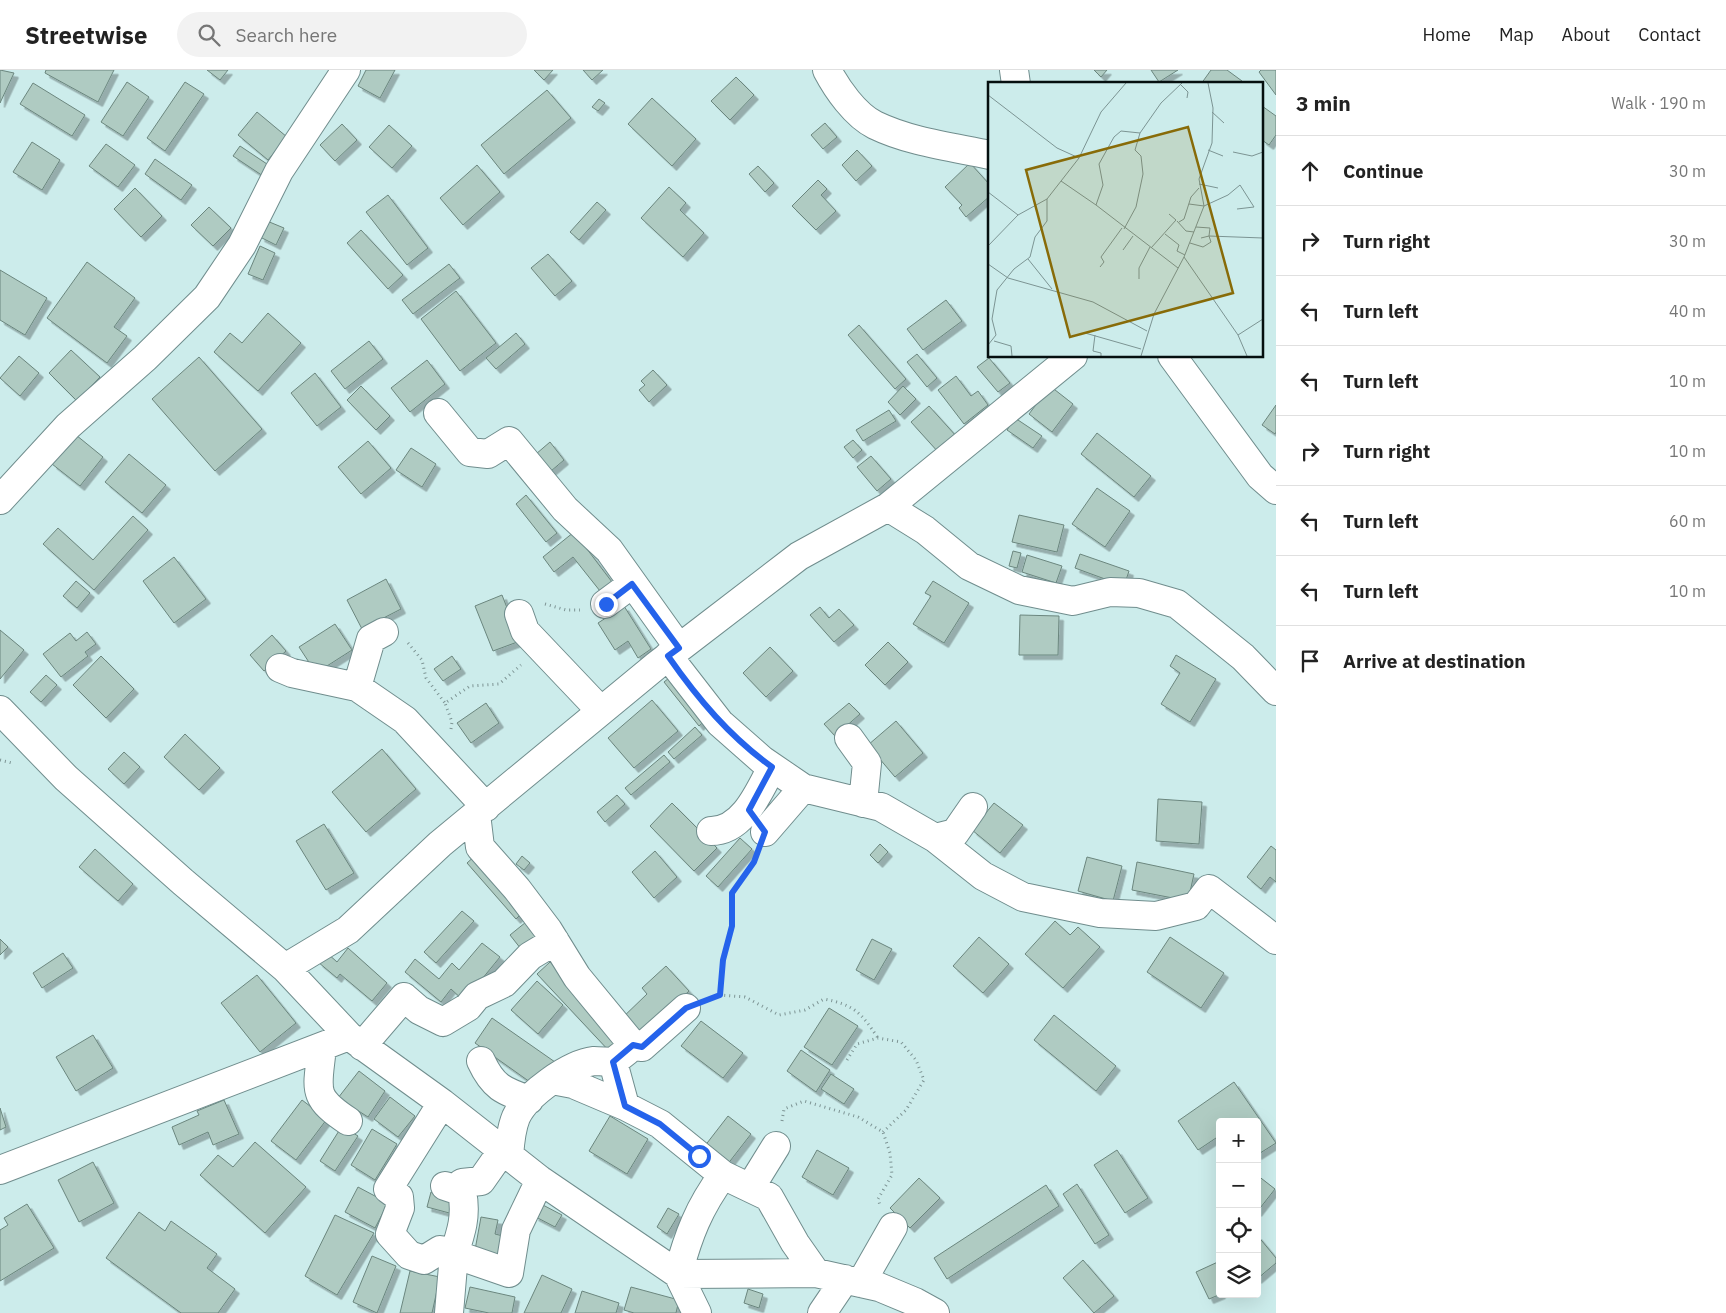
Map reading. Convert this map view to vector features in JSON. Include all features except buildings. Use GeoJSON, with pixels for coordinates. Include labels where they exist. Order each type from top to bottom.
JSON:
{"type":"FeatureCollection","features":[{"type":"Feature","properties":{"kind":"street"},"geometry":{"type":"LineString","coordinates":[[0,500],[68,426],[207,298],[242,245],[279,171],[346,70]]}},
{"type":"Feature","properties":{"kind":"street"},"geometry":{"type":"LineString","coordinates":[[827,70],[855,108],[873,124],[929,142],[988,155]]}},
{"type":"Feature","properties":{"kind":"street"},"geometry":{"type":"LineString","coordinates":[[286,968],[348,930],[440,844],[674,652],[799,556],[888,507],[1070,358]]}},
{"type":"Feature","properties":{"kind":"street"},"geometry":{"type":"LineString","coordinates":[[1174,358],[1271,475]]}},
{"type":"Feature","properties":{"kind":"street"},"geometry":{"type":"LineString","coordinates":[[438,413],[470,452],[488,454],[509,441],[565,509],[609,550],[720,723],[772,767],[803,788],[881,808],[935,838],[984,876],[1024,897],[1100,913],[1156,916],[1196,906],[1209,889],[1276,940]]}},
{"type":"Feature","properties":{"kind":"street"},"geometry":{"type":"LineString","coordinates":[[888,507],[925,530],[969,566],[1020,590],[1073,601],[1110,592],[1139,593],[1177,604],[1243,657],[1276,692]]}},
{"type":"Feature","properties":{"kind":"street"},"geometry":{"type":"LineString","coordinates":[[606,604],[632,584]]}},
{"type":"Feature","properties":{"kind":"street"},"geometry":{"type":"LineString","coordinates":[[519,614],[525,631],[601,711]]}},
{"type":"Feature","properties":{"kind":"street"},"geometry":{"type":"LineString","coordinates":[[357,687],[371,639],[384,632]]}},
{"type":"Feature","properties":{"kind":"street"},"geometry":{"type":"LineString","coordinates":[[280,668],[292,673],[357,687],[405,720],[437,752],[481,810],[480,847],[517,889],[555,941],[577,977],[633,1045],[642,1047],[686,1008]]}},
{"type":"Feature","properties":{"kind":"street"},"geometry":{"type":"LineString","coordinates":[[0,710],[66,778],[183,882],[286,968],[356,1041],[442,1103],[540,1180],[678,1274],[697,1313]]}},
{"type":"Feature","properties":{"kind":"street"},"geometry":{"type":"LineString","coordinates":[[849,738],[867,763],[863,803]]}},
{"type":"Feature","properties":{"kind":"street"},"geometry":{"type":"LineString","coordinates":[[711,831],[722,831],[749,810],[772,767]]}},
{"type":"Feature","properties":{"kind":"street"},"geometry":{"type":"LineString","coordinates":[[765,832],[803,788]]}},
{"type":"Feature","properties":{"kind":"street"},"geometry":{"type":"LineString","coordinates":[[935,838],[955,833],[973,807]]}},
{"type":"Feature","properties":{"kind":"street"},"geometry":{"type":"LineString","coordinates":[[0,1170],[322,1047],[356,1041],[404,997],[419,1010],[443,1022],[468,1007],[477,996],[504,983],[530,956],[555,941]]}},
{"type":"Feature","properties":{"kind":"street"},"geometry":{"type":"LineString","coordinates":[[449,1313],[454,1254],[464,1224],[465,1204],[462,1192],[450,1188],[462,1183],[481,1181],[506,1153],[517,1116],[529,1100],[552,1080],[565,1072],[592,1061],[613,1062],[633,1045]]}},
{"type":"Feature","properties":{"kind":"street"},"geometry":{"type":"LineString","coordinates":[[322,1047],[318,1090],[327,1107],[348,1121]]}},
{"type":"Feature","properties":{"kind":"street"},"geometry":{"type":"LineString","coordinates":[[481,1061],[489,1078],[503,1091],[529,1100]]}},
{"type":"Feature","properties":{"kind":"street"},"geometry":{"type":"LineString","coordinates":[[613,1062],[625,1106]]}},
{"type":"Feature","properties":{"kind":"street"},"geometry":{"type":"LineString","coordinates":[[552,1080],[572,1084],[625,1106],[660,1124],[723,1174],[769,1197],[795,1243],[816,1273]]}},
{"type":"Feature","properties":{"kind":"street"},"geometry":{"type":"LineString","coordinates":[[442,1103],[388,1189],[398,1197],[400,1208],[390,1234],[409,1255],[424,1260],[440,1250],[509,1273],[516,1230],[540,1180]]}},
{"type":"Feature","properties":{"kind":"street"},"geometry":{"type":"LineString","coordinates":[[750,1188],[776,1146]]}},
{"type":"Feature","properties":{"kind":"street"},"geometry":{"type":"LineString","coordinates":[[678,1274],[689,1234],[706,1196],[723,1174]]}},
{"type":"Feature","properties":{"kind":"street"},"geometry":{"type":"LineString","coordinates":[[822,1313],[853,1281],[893,1227]]}},
{"type":"Feature","properties":{"kind":"street"},"geometry":{"type":"LineString","coordinates":[[678,1274],[816,1273],[879,1287],[931,1312]]}},
{"type":"Feature","properties":{"kind":"path"},"geometry":{"type":"LineString","coordinates":[[519,614],[528,600],[566,610],[595,609],[606,604]]}},
{"type":"Feature","properties":{"kind":"path"},"geometry":{"type":"LineString","coordinates":[[384,632],[390,629],[412,646],[422,660],[426,678],[445,703],[452,722],[451,741],[437,752]]}},
{"type":"Feature","properties":{"kind":"path"},"geometry":{"type":"LineString","coordinates":[[445,703],[470,686],[499,684],[540,648]]}},
{"type":"Feature","properties":{"kind":"path"},"geometry":{"type":"LineString","coordinates":[[720,995],[723,960],[732,926],[732,893],[754,862],[765,832]]}},
{"type":"Feature","properties":{"kind":"path"},"geometry":{"type":"LineString","coordinates":[[686,1008],[720,995],[745,997],[779,1015],[805,1010],[824,999],[844,1003],[862,1016],[878,1038]]}},
{"type":"Feature","properties":{"kind":"path"},"geometry":{"type":"LineString","coordinates":[[846,1060],[857,1044],[878,1038],[901,1042],[916,1060],[924,1080],[906,1110],[882,1132]]}},
{"type":"Feature","properties":{"kind":"path"},"geometry":{"type":"LineString","coordinates":[[776,1146],[784,1109],[804,1101],[858,1117],[882,1132],[890,1153],[892,1174],[878,1199],[883,1219],[893,1227]]}},
{"type":"Feature","properties":{"kind":"route"},"geometry":{"type":"LineString","coordinates":[[606,604],[632,584],[679,648],[668,656],[691,688],[720,723],[772,767],[749,810],[765,832],[754,862],[732,893],[732,926],[723,960],[720,995],[686,1008],[642,1047],[633,1045],[613,1062],[625,1106],[660,1124],[699,1156]]}}]}
